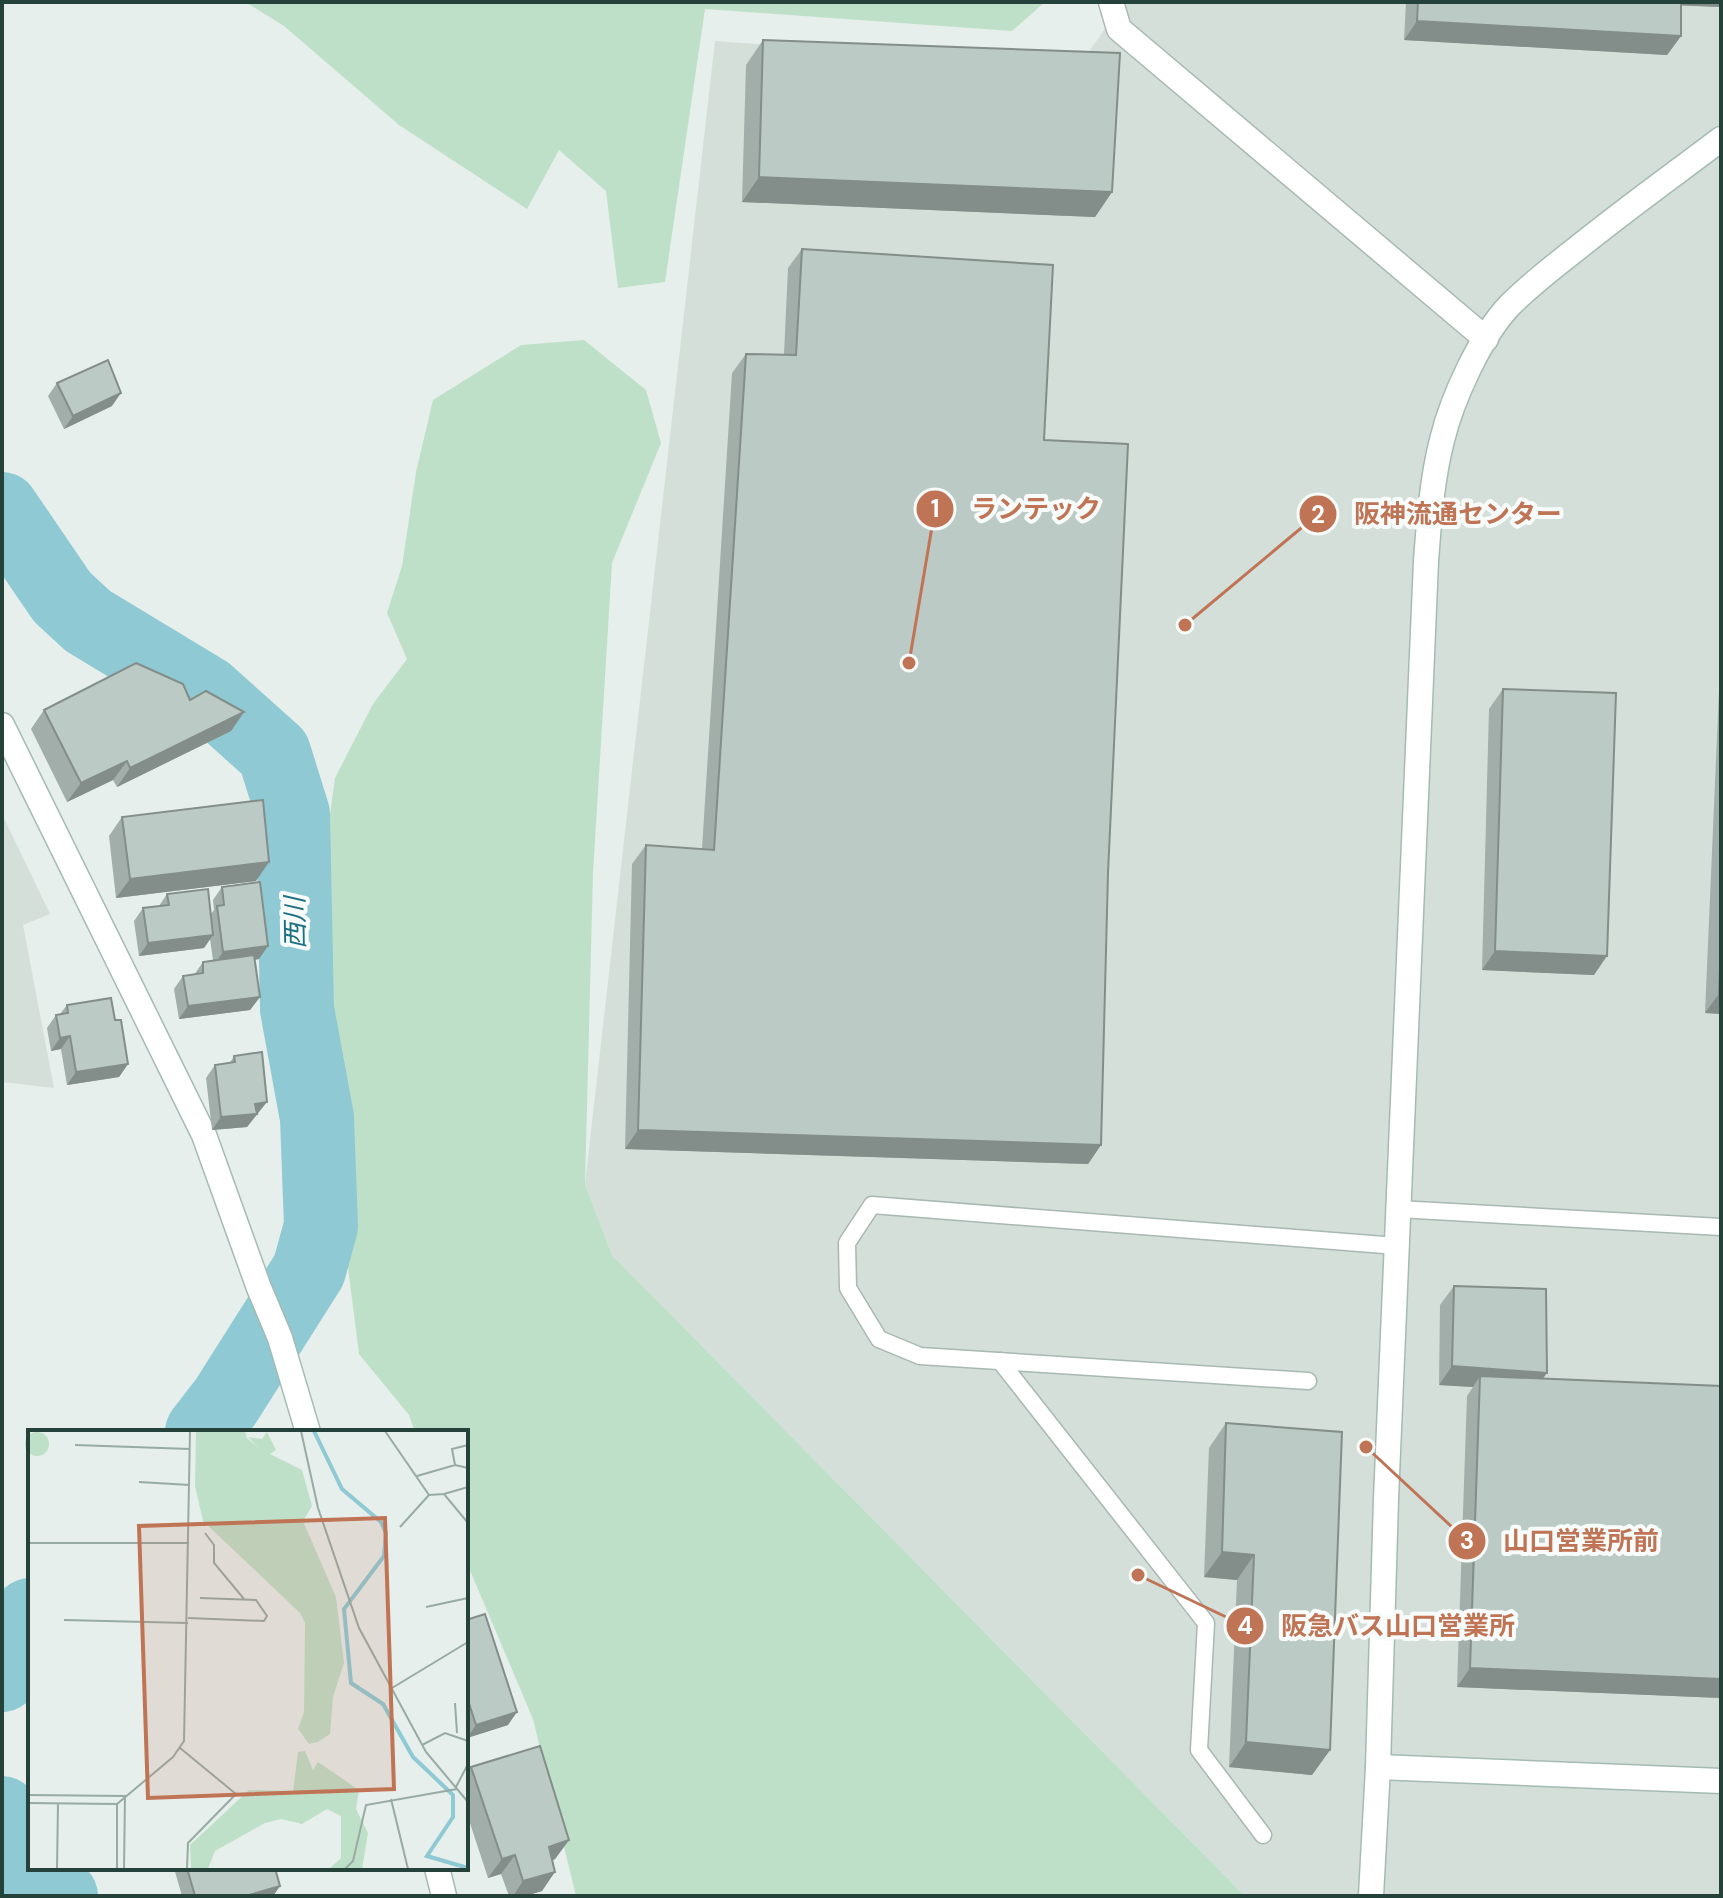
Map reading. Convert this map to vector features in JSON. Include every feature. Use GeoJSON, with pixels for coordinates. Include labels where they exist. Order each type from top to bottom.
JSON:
{"type":"FeatureCollection","features":[{"type":"Feature","properties":{"kind":"street"},"geometry":{"type":"LineString","coordinates":[[1111,2],[1119,29],[1486,339]]}},
{"type":"Feature","properties":{"kind":"street"},"geometry":{"type":"LineString","coordinates":[[1371,1896],[1425,590],[1431,502],[1442,439],[1459,391],[1486,339],[1508,307],[1538,279],[1721,139]]}},
{"type":"Feature","properties":{"kind":"street"},"geometry":{"type":"LineString","coordinates":[[2,725],[204,1135],[280,1338],[307,1430]]}},
{"type":"Feature","properties":{"kind":"street"},"geometry":{"type":"LineString","coordinates":[[1378,1767],[1721,1781]]}},
{"type":"Feature","properties":{"kind":"street"},"geometry":{"type":"LineString","coordinates":[[438,1870],[444,1896]]}},
{"type":"Feature","properties":{"kind":"lane"},"geometry":{"type":"LineString","coordinates":[[1308,1381],[920,1356],[879,1339],[848,1288],[847,1243],[872,1205],[1397,1246]]}},
{"type":"Feature","properties":{"kind":"lane"},"geometry":{"type":"LineString","coordinates":[[1398,1209],[1721,1227]]}},
{"type":"Feature","properties":{"kind":"lane"},"geometry":{"type":"LineString","coordinates":[[1000,1361],[1206,1623],[1199,1750],[1263,1835]]}},
{"type":"Feature","properties":{"kind":"shaded area"},"geometry":{"type":"Polygon","coordinates":[[[1124,2],[1721,2],[1721,1896],[1245,1896],[612,1255],[585,1184],[715,41],[1078,67],[1124,2]]]}},
{"type":"Feature","properties":{"kind":"shaded area"},"geometry":{"type":"Polygon","coordinates":[[[2,814],[50,914],[23,925],[54,1088],[2,1082],[2,814]]]}},
{"type":"Feature","properties":{"kind":"green space"},"geometry":{"type":"Polygon","coordinates":[[[245,2],[1045,2],[1012,31],[705,9],[665,282],[618,288],[606,191],[559,150],[527,209],[399,125],[284,26],[245,2]]]}},
{"type":"Feature","properties":{"kind":"green space"},"geometry":{"type":"Polygon","coordinates":[[[584,340],[646,390],[661,443],[612,563],[593,873],[585,1184],[612,1255],[1245,1896],[576,1896],[533,1719],[468,1566],[468,1430],[414,1430],[409,1415],[359,1354],[342,1220],[347,1133],[328,1007],[319,895],[335,778],[373,704],[407,659],[387,613],[402,566],[416,472],[433,400],[521,345],[584,340]]]}},
{"type":"Feature","properties":{"kind":"building"},"geometry":{"type":"Polygon","coordinates":[[[1418,2],[1681,2],[1681,36],[1417,21],[1418,2]]]}},
{"type":"Feature","properties":{"kind":"building"},"geometry":{"type":"Polygon","coordinates":[[[763,40],[1120,53],[1112,192],[759,177],[763,40]]]}},
{"type":"Feature","properties":{"kind":"building"},"geometry":{"type":"Polygon","coordinates":[[[802,249],[1053,265],[1044,440],[1128,444],[1108,873],[1101,1145],[638,1130],[646,845],[714,850],[746,354],[796,355],[802,249]]]}},
{"type":"Feature","properties":{"kind":"building"},"geometry":{"type":"Polygon","coordinates":[[[108,360],[121,393],[73,416],[57,383],[108,360]]]}},
{"type":"Feature","properties":{"kind":"building"},"geometry":{"type":"Polygon","coordinates":[[[136,663],[183,684],[190,700],[206,691],[244,712],[130,768],[127,761],[81,783],[44,710],[136,663]]]}},
{"type":"Feature","properties":{"kind":"building"},"geometry":{"type":"Polygon","coordinates":[[[1503,689],[1616,693],[1607,956],[1495,951],[1503,689]]]}},
{"type":"Feature","properties":{"kind":"building"},"geometry":{"type":"Polygon","coordinates":[[[263,800],[269,862],[130,879],[122,817],[263,800]]]}},
{"type":"Feature","properties":{"kind":"building"},"geometry":{"type":"Polygon","coordinates":[[[260,882],[268,946],[223,952],[217,906],[224,905],[222,887],[260,882]]]}},
{"type":"Feature","properties":{"kind":"building"},"geometry":{"type":"Polygon","coordinates":[[[208,889],[213,935],[148,943],[143,908],[169,905],[167,894],[208,889]]]}},
{"type":"Feature","properties":{"kind":"building"},"geometry":{"type":"Polygon","coordinates":[[[1721,943],[1721,994],[1719,994],[1721,943]]]}},
{"type":"Feature","properties":{"kind":"building"},"geometry":{"type":"Polygon","coordinates":[[[254,955],[260,997],[188,1006],[183,976],[203,973],[203,962],[254,955]]]}},
{"type":"Feature","properties":{"kind":"building"},"geometry":{"type":"Polygon","coordinates":[[[111,998],[115,1020],[121,1020],[128,1064],[76,1072],[70,1036],[60,1038],[56,1015],[68,1013],[67,1005],[111,998]]]}},
{"type":"Feature","properties":{"kind":"building"},"geometry":{"type":"Polygon","coordinates":[[[262,1052],[267,1102],[255,1104],[257,1114],[221,1117],[215,1065],[235,1062],[234,1056],[262,1052]]]}},
{"type":"Feature","properties":{"kind":"building"},"geometry":{"type":"Polygon","coordinates":[[[1454,1286],[1546,1289],[1547,1373],[1452,1366],[1454,1286]]]}},
{"type":"Feature","properties":{"kind":"building"},"geometry":{"type":"Polygon","coordinates":[[[1480,1376],[1721,1386],[1721,1679],[1470,1668],[1480,1376]]]}},
{"type":"Feature","properties":{"kind":"building"},"geometry":{"type":"Polygon","coordinates":[[[1226,1423],[1342,1432],[1330,1750],[1246,1742],[1254,1555],[1222,1552],[1226,1423]]]}},
{"type":"Feature","properties":{"kind":"building"},"geometry":{"type":"Polygon","coordinates":[[[485,1614],[517,1712],[476,1725],[468,1700],[468,1619],[485,1614]]]}},
{"type":"Feature","properties":{"kind":"building"},"geometry":{"type":"Polygon","coordinates":[[[540,1746],[569,1840],[549,1847],[555,1872],[523,1881],[515,1855],[502,1859],[471,1767],[540,1746]]]}},
{"type":"Feature","properties":{"kind":"building"},"geometry":{"type":"Polygon","coordinates":[[[188,1870],[276,1870],[280,1886],[246,1896],[195,1896],[188,1870]]]}},
{"type":"Feature","properties":{"kind":"waterway","name":"西川"},"geometry":{"type":"LineString","coordinates":[[2,509],[62,597],[88,621],[207,693],[274,753],[293,814],[297,1009],[317,1118],[321,1226],[309,1270],[226,1401],[204,1430]]}},
{"type":"Feature","properties":{"kind":"waterway","name":"西川"},"geometry":{"type":"LineString","coordinates":[[2,1675],[14,1630],[28,1617]]}},
{"type":"Feature","properties":{"kind":"waterway","name":"西川"},"geometry":{"type":"LineString","coordinates":[[2,1813],[25,1873],[61,1896]]}},
{"type":"Feature","properties":{"kind":"place","name":"阪神流通センター"},"geometry":{"type":"Point","coordinates":[1185,625]}},
{"type":"Feature","properties":{"kind":"place","name":"ランテック"},"geometry":{"type":"Point","coordinates":[909,663]}},
{"type":"Feature","properties":{"kind":"place","name":"山口営業所前"},"geometry":{"type":"Point","coordinates":[1366,1447]}},
{"type":"Feature","properties":{"kind":"place","name":"阪急バス山口営業所"},"geometry":{"type":"Point","coordinates":[1138,1575]}}]}
